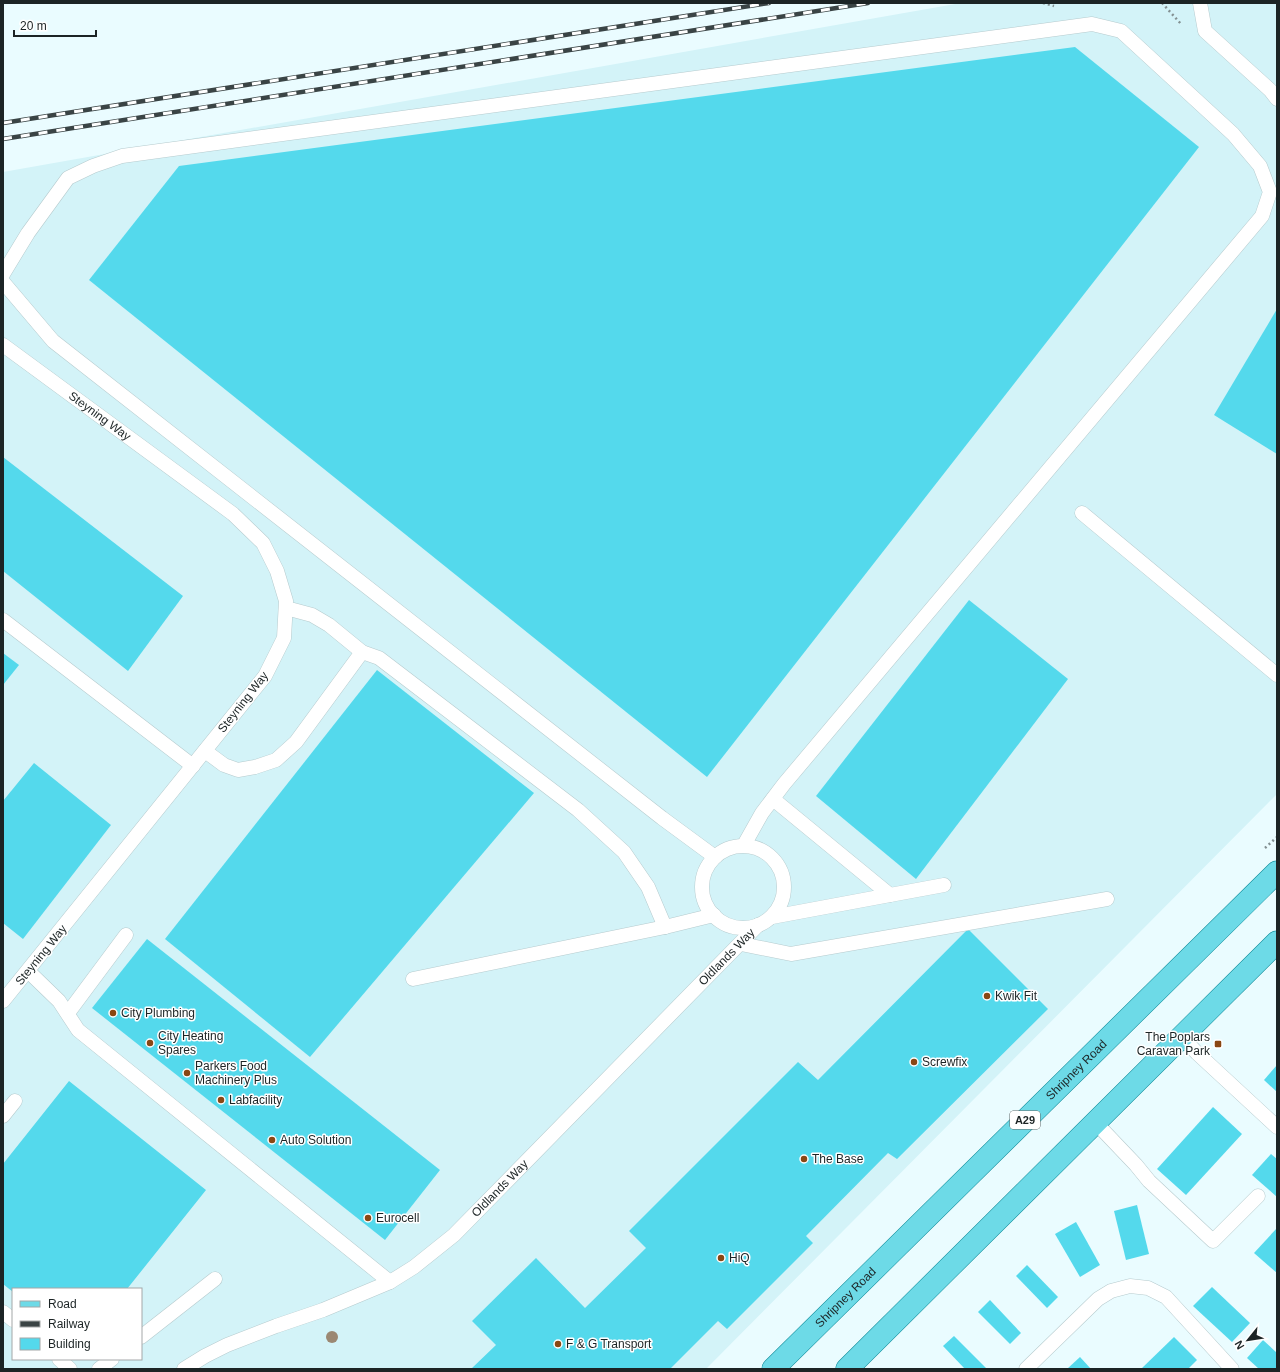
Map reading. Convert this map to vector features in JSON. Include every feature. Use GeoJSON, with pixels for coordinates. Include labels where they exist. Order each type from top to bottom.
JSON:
{"type":"FeatureCollection","features":[{"type":"Feature","properties":{"kind":"main road","name":"Shripney Road"},"geometry":{"type":"LineString","coordinates":[[773,1369],[1277,872]]}},
{"type":"Feature","properties":{"kind":"main road"},"geometry":{"type":"LineString","coordinates":[[847,1369],[1277,942]]}},
{"type":"Feature","properties":{"kind":"lane"},"geometry":{"type":"LineString","coordinates":[[1200,3],[1205,31],[1270,90],[1277,99]]}},
{"type":"Feature","properties":{"kind":"lane"},"geometry":{"type":"LineString","coordinates":[[3,274],[28,233],[68,178],[92,166],[122,156],[1092,24],[1121,31],[1233,134],[1260,166],[1270,192],[1262,216],[789,778],[762,813],[744,845]]}},
{"type":"Feature","properties":{"kind":"lane"},"geometry":{"type":"LineString","coordinates":[[3,282],[53,341],[662,818],[715,857]]}},
{"type":"Feature","properties":{"kind":"lane","name":"Steyning Way"},"geometry":{"type":"LineString","coordinates":[[3,345],[232,514],[263,543],[277,571],[286,601],[284,638],[265,676],[3,1002]]}},
{"type":"Feature","properties":{"kind":"lane"},"geometry":{"type":"LineString","coordinates":[[1082,513],[1277,675]]}},
{"type":"Feature","properties":{"kind":"lane"},"geometry":{"type":"LineString","coordinates":[[286,608],[312,616],[329,624],[362,652],[379,658],[578,810],[624,852],[648,887],[665,927]]}},
{"type":"Feature","properties":{"kind":"lane"},"geometry":{"type":"LineString","coordinates":[[3,620],[193,766]]}},
{"type":"Feature","properties":{"kind":"lane"},"geometry":{"type":"LineString","coordinates":[[205,751],[224,765],[238,770],[255,767],[276,760],[296,742],[362,652]]}},
{"type":"Feature","properties":{"kind":"lane"},"geometry":{"type":"LineString","coordinates":[[773,799],[890,895]]}},
{"type":"Feature","properties":{"kind":"lane"},"geometry":{"type":"LineString","coordinates":[[413,979],[714,916],[706,905],[702,892],[703,879],[707,867],[715,857],[724,850],[734,846],[744,845],[758,848],[770,855],[779,865],[784,879],[784,892],[780,906],[772,917]]}},
{"type":"Feature","properties":{"kind":"lane"},"geometry":{"type":"LineString","coordinates":[[772,917],[944,885]]}},
{"type":"Feature","properties":{"kind":"lane"},"geometry":{"type":"LineString","coordinates":[[741,944],[791,954],[1107,898]]}},
{"type":"Feature","properties":{"kind":"lane","name":"Oldlands Way"},"geometry":{"type":"LineString","coordinates":[[714,916],[723,923],[735,927],[747,928],[758,925],[772,917]]}},
{"type":"Feature","properties":{"kind":"lane","name":"Oldlands Way"},"geometry":{"type":"LineString","coordinates":[[184,1369],[228,1345],[276,1326],[323,1310],[390,1282],[414,1267],[454,1235],[758,925]]}},
{"type":"Feature","properties":{"kind":"lane"},"geometry":{"type":"LineString","coordinates":[[68,1013],[126,935]]}},
{"type":"Feature","properties":{"kind":"lane"},"geometry":{"type":"LineString","coordinates":[[28,971],[59,1001],[78,1030],[390,1282]]}},
{"type":"Feature","properties":{"kind":"lane"},"geometry":{"type":"LineString","coordinates":[[1182,1037],[1197,1053],[1277,1127]]}},
{"type":"Feature","properties":{"kind":"lane"},"geometry":{"type":"LineString","coordinates":[[3,1116],[15,1101]]}},
{"type":"Feature","properties":{"kind":"lane"},"geometry":{"type":"LineString","coordinates":[[1096,1123],[1136,1164],[1149,1181],[1213,1241],[1258,1196]]}},
{"type":"Feature","properties":{"kind":"lane"},"geometry":{"type":"LineString","coordinates":[[142,1336],[215,1279]]}},
{"type":"Feature","properties":{"kind":"lane"},"geometry":{"type":"LineString","coordinates":[[1026,1369],[1098,1299],[1111,1291],[1130,1286],[1148,1288],[1166,1297],[1232,1369]]}},
{"type":"Feature","properties":{"kind":"lane"},"geometry":{"type":"LineString","coordinates":[[3,1312],[12,1319]]}},
{"type":"Feature","properties":{"kind":"lane"},"geometry":{"type":"LineString","coordinates":[[60,1360],[70,1369]]}},
{"type":"Feature","properties":{"kind":"lane"},"geometry":{"type":"LineString","coordinates":[[99,1369],[111,1360]]}},
{"type":"Feature","properties":{"kind":"shaded area"},"geometry":{"type":"Polygon","coordinates":[[[961,3],[1277,3],[1277,794],[706,1369],[3,1369],[3,172],[961,3]]]}},
{"type":"Feature","properties":{"kind":"building"},"geometry":{"type":"Polygon","coordinates":[[[1075,47],[1199,147],[707,777],[89,280],[179,166],[1075,47]]]}},
{"type":"Feature","properties":{"kind":"building"},"geometry":{"type":"Polygon","coordinates":[[[1277,309],[1277,454],[1214,415],[1277,309]]]}},
{"type":"Feature","properties":{"kind":"building"},"geometry":{"type":"Polygon","coordinates":[[[3,457],[183,596],[128,671],[3,571],[3,457]]]}},
{"type":"Feature","properties":{"kind":"building"},"geometry":{"type":"Polygon","coordinates":[[[969,600],[1068,679],[916,879],[816,796],[969,600]]]}},
{"type":"Feature","properties":{"kind":"building"},"geometry":{"type":"Polygon","coordinates":[[[3,653],[19,665],[3,685],[3,653]]]}},
{"type":"Feature","properties":{"kind":"building"},"geometry":{"type":"Polygon","coordinates":[[[377,670],[534,793],[310,1057],[165,939],[377,670]]]}},
{"type":"Feature","properties":{"kind":"building"},"geometry":{"type":"Polygon","coordinates":[[[34,763],[111,825],[23,939],[3,923],[3,801],[34,763]]]}},
{"type":"Feature","properties":{"kind":"building"},"geometry":{"type":"Polygon","coordinates":[[[968,929],[1048,1009],[897,1159],[888,1153],[806,1236],[813,1243],[727,1329],[718,1321],[670,1369],[471,1369],[496,1345],[472,1321],[536,1258],[585,1308],[646,1248],[629,1231],[798,1062],[818,1080],[968,929]]]}},
{"type":"Feature","properties":{"kind":"building"},"geometry":{"type":"Polygon","coordinates":[[[147,939],[440,1170],[385,1240],[92,1008],[147,939]]]}},
{"type":"Feature","properties":{"kind":"building"},"geometry":{"type":"Polygon","coordinates":[[[1277,1065],[1277,1092],[1264,1080],[1277,1065]]]}},
{"type":"Feature","properties":{"kind":"building"},"geometry":{"type":"Polygon","coordinates":[[[69,1081],[206,1190],[128,1288],[12,1288],[12,1291],[3,1284],[3,1164],[69,1081]]]}},
{"type":"Feature","properties":{"kind":"building"},"geometry":{"type":"Polygon","coordinates":[[[1213,1107],[1242,1134],[1186,1195],[1157,1169],[1213,1107]]]}},
{"type":"Feature","properties":{"kind":"building"},"geometry":{"type":"Polygon","coordinates":[[[1271,1154],[1277,1159],[1277,1197],[1252,1175],[1271,1154]]]}},
{"type":"Feature","properties":{"kind":"building"},"geometry":{"type":"Polygon","coordinates":[[[1137,1205],[1149,1254],[1126,1260],[1114,1211],[1137,1205]]]}},
{"type":"Feature","properties":{"kind":"building"},"geometry":{"type":"Polygon","coordinates":[[[1076,1222],[1100,1265],[1080,1277],[1055,1234],[1076,1222]]]}},
{"type":"Feature","properties":{"kind":"building"},"geometry":{"type":"Polygon","coordinates":[[[1277,1228],[1277,1273],[1254,1253],[1277,1228]]]}},
{"type":"Feature","properties":{"kind":"building"},"geometry":{"type":"Polygon","coordinates":[[[1027,1265],[1058,1297],[1047,1308],[1016,1276],[1027,1265]]]}},
{"type":"Feature","properties":{"kind":"building"},"geometry":{"type":"Polygon","coordinates":[[[1212,1287],[1250,1323],[1232,1342],[1193,1306],[1212,1287]]]}},
{"type":"Feature","properties":{"kind":"building"},"geometry":{"type":"Polygon","coordinates":[[[990,1300],[1021,1333],[1010,1344],[978,1312],[990,1300]]]}},
{"type":"Feature","properties":{"kind":"building"},"geometry":{"type":"Polygon","coordinates":[[[954,1336],[986,1368],[965,1369],[943,1346],[954,1336]]]}},
{"type":"Feature","properties":{"kind":"building"},"geometry":{"type":"Polygon","coordinates":[[[1174,1337],[1197,1360],[1188,1369],[1141,1369],[1174,1337]]]}},
{"type":"Feature","properties":{"kind":"building"},"geometry":{"type":"Polygon","coordinates":[[[1263,1340],[1277,1353],[1277,1369],[1259,1369],[1247,1358],[1263,1340]]]}},
{"type":"Feature","properties":{"kind":"building"},"geometry":{"type":"Polygon","coordinates":[[[1080,1357],[1091,1369],[1067,1369],[1080,1357]]]}},
{"type":"Feature","properties":{"kind":"railway"},"geometry":{"type":"LineString","coordinates":[[3,123],[769,3]]}},
{"type":"Feature","properties":{"kind":"railway"},"geometry":{"type":"LineString","coordinates":[[3,139],[868,3]]}},
{"type":"Feature","properties":{"kind":"place","name":"Kwik Fit"},"geometry":{"type":"Point","coordinates":[987,996]}},
{"type":"Feature","properties":{"kind":"place","name":"City Plumbing"},"geometry":{"type":"Point","coordinates":[113,1013]}},
{"type":"Feature","properties":{"kind":"place","name":"City Heating Spares"},"geometry":{"type":"Point","coordinates":[150,1043]}},
{"type":"Feature","properties":{"kind":"place","name":"The Poplars Caravan Park"},"geometry":{"type":"Point","coordinates":[1218,1044]}},
{"type":"Feature","properties":{"kind":"place","name":"Screwfix"},"geometry":{"type":"Point","coordinates":[914,1062]}},
{"type":"Feature","properties":{"kind":"place","name":"Parkers Food Machinery Plus"},"geometry":{"type":"Point","coordinates":[187,1073]}},
{"type":"Feature","properties":{"kind":"place","name":"Labfacility"},"geometry":{"type":"Point","coordinates":[221,1100]}},
{"type":"Feature","properties":{"kind":"place","name":"Auto Solution"},"geometry":{"type":"Point","coordinates":[272,1140]}},
{"type":"Feature","properties":{"kind":"place","name":"The Base"},"geometry":{"type":"Point","coordinates":[804,1159]}},
{"type":"Feature","properties":{"kind":"place","name":"Eurocell"},"geometry":{"type":"Point","coordinates":[368,1218]}},
{"type":"Feature","properties":{"kind":"place","name":"HiQ"},"geometry":{"type":"Point","coordinates":[721,1258]}},
{"type":"Feature","properties":{"kind":"place","name":"F & G Transport"},"geometry":{"type":"Point","coordinates":[558,1344]}}]}
